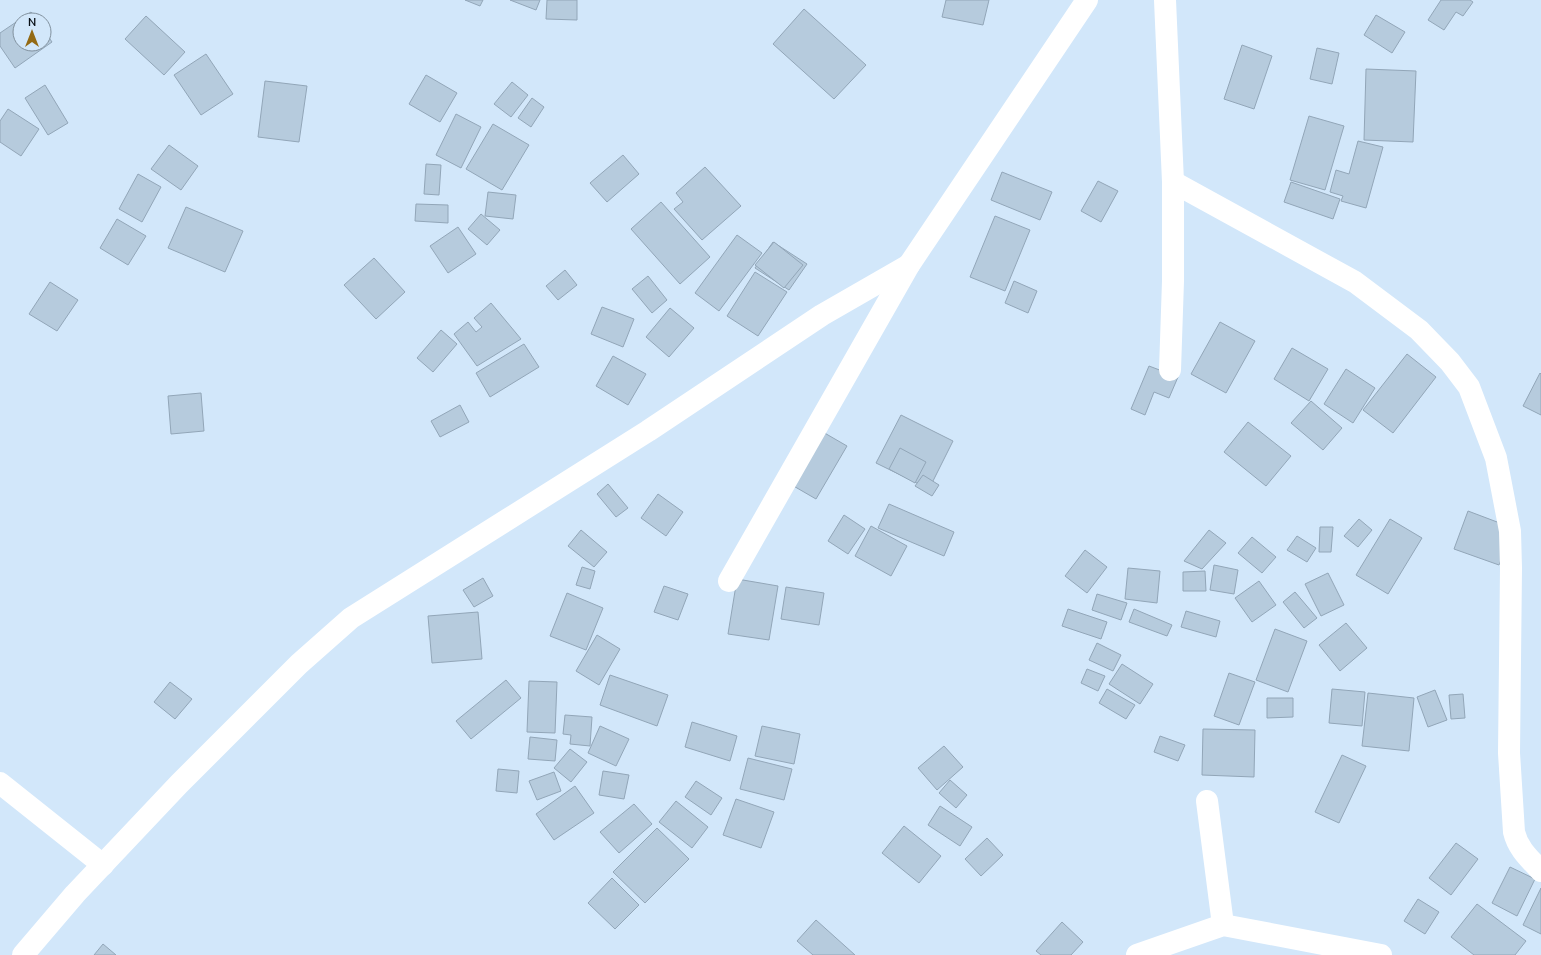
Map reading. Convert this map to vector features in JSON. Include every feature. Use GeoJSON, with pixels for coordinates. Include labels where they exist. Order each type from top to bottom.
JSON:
{"type":"FeatureCollection","features":[{"type":"Feature","properties":{"kind":"street"},"geometry":{"type":"LineString","coordinates":[[729,581],[909,265],[1087,0]]}},
{"type":"Feature","properties":{"kind":"street"},"geometry":{"type":"LineString","coordinates":[[1165,0],[1172,182],[1173,280],[1170,370]]}},
{"type":"Feature","properties":{"kind":"street"},"geometry":{"type":"LineString","coordinates":[[1172,182],[1355,282],[1419,330],[1450,362],[1469,387],[1496,458],[1510,531],[1509,753],[1514,832],[1516,842],[1521,850],[1541,871]]}},
{"type":"Feature","properties":{"kind":"street"},"geometry":{"type":"LineString","coordinates":[[23,955],[103,865],[179,784],[299,664],[351,618],[648,431],[822,315],[909,265]]}},
{"type":"Feature","properties":{"kind":"street"},"geometry":{"type":"LineString","coordinates":[[0,783],[103,865]]}},
{"type":"Feature","properties":{"kind":"street"},"geometry":{"type":"LineString","coordinates":[[1207,801],[1223,925]]}},
{"type":"Feature","properties":{"kind":"street"},"geometry":{"type":"LineString","coordinates":[[1137,955],[1223,925],[1381,955]]}},
{"type":"Feature","properties":{"kind":"building"},"geometry":{"type":"Polygon","coordinates":[[[465,0],[483,0],[480,6],[465,0]]]}},
{"type":"Feature","properties":{"kind":"building"},"geometry":{"type":"Polygon","coordinates":[[[510,0],[540,0],[536,10],[510,0]]]}},
{"type":"Feature","properties":{"kind":"building"},"geometry":{"type":"Polygon","coordinates":[[[547,0],[577,0],[577,20],[546,19],[547,0]]]}},
{"type":"Feature","properties":{"kind":"building"},"geometry":{"type":"Polygon","coordinates":[[[946,0],[989,0],[983,25],[942,17],[946,0]]]}},
{"type":"Feature","properties":{"kind":"building"},"geometry":{"type":"Polygon","coordinates":[[[1441,0],[1470,0],[1473,2],[1463,16],[1456,12],[1444,30],[1428,20],[1441,0]]]}},
{"type":"Feature","properties":{"kind":"building"},"geometry":{"type":"Polygon","coordinates":[[[804,9],[866,65],[834,99],[773,44],[804,9]]]}},
{"type":"Feature","properties":{"kind":"building"},"geometry":{"type":"Polygon","coordinates":[[[1376,15],[1405,32],[1392,53],[1364,35],[1376,15]]]}},
{"type":"Feature","properties":{"kind":"building"},"geometry":{"type":"Polygon","coordinates":[[[146,16],[185,52],[164,75],[125,39],[146,16]]]}},
{"type":"Feature","properties":{"kind":"building"},"geometry":{"type":"Polygon","coordinates":[[[12,25],[12,52],[38,52],[15,68],[0,46],[0,33],[12,25]]]}},
{"type":"Feature","properties":{"kind":"building"},"geometry":{"type":"Polygon","coordinates":[[[1242,45],[1272,56],[1254,109],[1224,99],[1242,45]]]}},
{"type":"Feature","properties":{"kind":"building"},"geometry":{"type":"Polygon","coordinates":[[[1317,48],[1339,53],[1332,84],[1310,79],[1317,48]]]}},
{"type":"Feature","properties":{"kind":"building"},"geometry":{"type":"Polygon","coordinates":[[[206,54],[233,94],[201,115],[174,75],[206,54]]]}},
{"type":"Feature","properties":{"kind":"building"},"geometry":{"type":"Polygon","coordinates":[[[1366,69],[1416,71],[1413,142],[1364,140],[1366,69]]]}},
{"type":"Feature","properties":{"kind":"building"},"geometry":{"type":"Polygon","coordinates":[[[426,75],[457,93],[440,122],[409,104],[426,75]]]}},
{"type":"Feature","properties":{"kind":"building"},"geometry":{"type":"Polygon","coordinates":[[[265,81],[307,86],[299,142],[258,137],[265,81]]]}},
{"type":"Feature","properties":{"kind":"building"},"geometry":{"type":"Polygon","coordinates":[[[512,82],[528,95],[511,117],[494,104],[512,82]]]}},
{"type":"Feature","properties":{"kind":"building"},"geometry":{"type":"Polygon","coordinates":[[[45,85],[68,123],[48,135],[25,98],[45,85]]]}},
{"type":"Feature","properties":{"kind":"building"},"geometry":{"type":"Polygon","coordinates":[[[532,98],[544,107],[531,127],[518,118],[532,98]]]}},
{"type":"Feature","properties":{"kind":"building"},"geometry":{"type":"Polygon","coordinates":[[[8,109],[39,129],[21,156],[0,142],[0,121],[8,109]]]}},
{"type":"Feature","properties":{"kind":"building"},"geometry":{"type":"Polygon","coordinates":[[[456,114],[481,127],[461,168],[436,155],[456,114]]]}},
{"type":"Feature","properties":{"kind":"building"},"geometry":{"type":"Polygon","coordinates":[[[1309,116],[1344,126],[1325,190],[1290,180],[1309,116]]]}},
{"type":"Feature","properties":{"kind":"building"},"geometry":{"type":"Polygon","coordinates":[[[493,124],[529,145],[502,190],[466,169],[493,124]]]}},
{"type":"Feature","properties":{"kind":"building"},"geometry":{"type":"Polygon","coordinates":[[[1358,141],[1383,147],[1366,208],[1341,201],[1343,196],[1330,192],[1336,170],[1349,174],[1358,141]]]}},
{"type":"Feature","properties":{"kind":"building"},"geometry":{"type":"Polygon","coordinates":[[[169,145],[198,166],[181,190],[151,169],[169,145]]]}},
{"type":"Feature","properties":{"kind":"building"},"geometry":{"type":"Polygon","coordinates":[[[623,155],[639,174],[607,202],[590,183],[623,155]]]}},
{"type":"Feature","properties":{"kind":"building"},"geometry":{"type":"Polygon","coordinates":[[[426,164],[441,165],[439,195],[424,194],[426,164]]]}},
{"type":"Feature","properties":{"kind":"building"},"geometry":{"type":"Polygon","coordinates":[[[705,167],[741,206],[702,240],[674,209],[683,202],[676,193],[705,167]]]}},
{"type":"Feature","properties":{"kind":"building"},"geometry":{"type":"Polygon","coordinates":[[[1002,172],[1052,192],[1040,220],[991,200],[1002,172]]]}},
{"type":"Feature","properties":{"kind":"building"},"geometry":{"type":"Polygon","coordinates":[[[138,174],[161,187],[142,222],[119,209],[138,174]]]}},
{"type":"Feature","properties":{"kind":"building"},"geometry":{"type":"Polygon","coordinates":[[[1098,181],[1118,191],[1101,222],[1081,211],[1098,181]]]}},
{"type":"Feature","properties":{"kind":"building"},"geometry":{"type":"Polygon","coordinates":[[[1291,182],[1340,199],[1333,219],[1284,202],[1291,182]]]}},
{"type":"Feature","properties":{"kind":"building"},"geometry":{"type":"Polygon","coordinates":[[[488,192],[516,195],[513,219],[485,216],[488,192]]]}},
{"type":"Feature","properties":{"kind":"building"},"geometry":{"type":"Polygon","coordinates":[[[661,202],[710,257],[680,284],[631,229],[661,202]]]}},
{"type":"Feature","properties":{"kind":"building"},"geometry":{"type":"Polygon","coordinates":[[[416,204],[448,205],[448,223],[415,221],[416,204]]]}},
{"type":"Feature","properties":{"kind":"building"},"geometry":{"type":"Polygon","coordinates":[[[186,207],[243,231],[225,272],[168,248],[186,207]]]}},
{"type":"Feature","properties":{"kind":"building"},"geometry":{"type":"Polygon","coordinates":[[[481,214],[500,230],[487,245],[468,229],[481,214]]]}},
{"type":"Feature","properties":{"kind":"building"},"geometry":{"type":"Polygon","coordinates":[[[995,216],[1030,230],[1005,291],[970,277],[995,216]]]}},
{"type":"Feature","properties":{"kind":"building"},"geometry":{"type":"Polygon","coordinates":[[[117,219],[146,236],[128,265],[100,248],[117,219]]]}},
{"type":"Feature","properties":{"kind":"building"},"geometry":{"type":"Polygon","coordinates":[[[458,227],[476,254],[448,273],[430,246],[458,227]]]}},
{"type":"Feature","properties":{"kind":"building"},"geometry":{"type":"Polygon","coordinates":[[[737,235],[762,253],[719,311],[695,293],[737,235]]]}},
{"type":"Feature","properties":{"kind":"building"},"geometry":{"type":"Polygon","coordinates":[[[773,242],[807,264],[789,290],[755,268],[773,242]]]}},
{"type":"Feature","properties":{"kind":"building"},"geometry":{"type":"Polygon","coordinates":[[[774,242],[803,265],[784,288],[755,265],[774,242]]]}},
{"type":"Feature","properties":{"kind":"building"},"geometry":{"type":"Polygon","coordinates":[[[374,258],[405,292],[376,319],[344,285],[374,258]]]}},
{"type":"Feature","properties":{"kind":"building"},"geometry":{"type":"Polygon","coordinates":[[[565,270],[577,285],[558,300],[546,286],[565,270]]]}},
{"type":"Feature","properties":{"kind":"building"},"geometry":{"type":"Polygon","coordinates":[[[755,272],[787,292],[758,336],[727,316],[755,272]]]}},
{"type":"Feature","properties":{"kind":"building"},"geometry":{"type":"Polygon","coordinates":[[[648,276],[667,300],[652,313],[632,289],[648,276]]]}},
{"type":"Feature","properties":{"kind":"building"},"geometry":{"type":"Polygon","coordinates":[[[1014,281],[1037,291],[1028,313],[1005,303],[1014,281]]]}},
{"type":"Feature","properties":{"kind":"building"},"geometry":{"type":"Polygon","coordinates":[[[50,282],[78,300],[57,331],[29,314],[50,282]]]}},
{"type":"Feature","properties":{"kind":"building"},"geometry":{"type":"Polygon","coordinates":[[[491,303],[521,339],[477,366],[454,334],[468,322],[476,332],[482,327],[474,318],[491,303]]]}},
{"type":"Feature","properties":{"kind":"building"},"geometry":{"type":"Polygon","coordinates":[[[602,307],[634,319],[623,347],[591,334],[602,307]]]}},
{"type":"Feature","properties":{"kind":"building"},"geometry":{"type":"Polygon","coordinates":[[[670,308],[694,328],[669,357],[646,337],[670,308]]]}},
{"type":"Feature","properties":{"kind":"building"},"geometry":{"type":"Polygon","coordinates":[[[1220,322],[1255,341],[1226,393],[1191,374],[1220,322]]]}},
{"type":"Feature","properties":{"kind":"building"},"geometry":{"type":"Polygon","coordinates":[[[441,330],[457,344],[433,372],[417,358],[441,330]]]}},
{"type":"Feature","properties":{"kind":"building"},"geometry":{"type":"Polygon","coordinates":[[[524,344],[539,367],[490,397],[476,373],[524,344]]]}},
{"type":"Feature","properties":{"kind":"building"},"geometry":{"type":"Polygon","coordinates":[[[1292,348],[1328,369],[1309,401],[1274,379],[1292,348]]]}},
{"type":"Feature","properties":{"kind":"building"},"geometry":{"type":"Polygon","coordinates":[[[1407,354],[1436,377],[1393,433],[1363,410],[1407,354]]]}},
{"type":"Feature","properties":{"kind":"building"},"geometry":{"type":"Polygon","coordinates":[[[613,356],[646,374],[628,405],[596,386],[613,356]]]}},
{"type":"Feature","properties":{"kind":"building"},"geometry":{"type":"Polygon","coordinates":[[[1149,366],[1178,377],[1169,398],[1154,392],[1145,415],[1131,409],[1149,366]]]}},
{"type":"Feature","properties":{"kind":"building"},"geometry":{"type":"Polygon","coordinates":[[[1346,369],[1375,388],[1353,423],[1324,404],[1346,369]]]}},
{"type":"Feature","properties":{"kind":"building"},"geometry":{"type":"Polygon","coordinates":[[[1540,373],[1541,374],[1541,415],[1523,406],[1540,373]]]}},
{"type":"Feature","properties":{"kind":"building"},"geometry":{"type":"Polygon","coordinates":[[[201,393],[204,431],[171,434],[168,396],[201,393]]]}},
{"type":"Feature","properties":{"kind":"building"},"geometry":{"type":"Polygon","coordinates":[[[1311,401],[1342,428],[1323,450],[1291,423],[1311,401]]]}},
{"type":"Feature","properties":{"kind":"building"},"geometry":{"type":"Polygon","coordinates":[[[460,405],[469,422],[440,437],[431,421],[460,405]]]}},
{"type":"Feature","properties":{"kind":"building"},"geometry":{"type":"Polygon","coordinates":[[[901,415],[953,441],[929,489],[876,463],[901,415]]]}},
{"type":"Feature","properties":{"kind":"building"},"geometry":{"type":"Polygon","coordinates":[[[1248,422],[1291,456],[1266,486],[1224,452],[1248,422]]]}},
{"type":"Feature","properties":{"kind":"building"},"geometry":{"type":"Polygon","coordinates":[[[809,424],[847,446],[816,499],[778,477],[809,424]]]}},
{"type":"Feature","properties":{"kind":"building"},"geometry":{"type":"Polygon","coordinates":[[[900,448],[926,462],[915,483],[889,469],[900,448]]]}},
{"type":"Feature","properties":{"kind":"building"},"geometry":{"type":"Polygon","coordinates":[[[923,475],[939,485],[932,496],[915,486],[923,475]]]}},
{"type":"Feature","properties":{"kind":"building"},"geometry":{"type":"Polygon","coordinates":[[[608,484],[628,508],[616,517],[597,494],[608,484]]]}},
{"type":"Feature","properties":{"kind":"building"},"geometry":{"type":"Polygon","coordinates":[[[658,494],[683,512],[666,536],[641,518],[658,494]]]}},
{"type":"Feature","properties":{"kind":"building"},"geometry":{"type":"Polygon","coordinates":[[[889,504],[954,532],[944,556],[878,528],[889,504]]]}},
{"type":"Feature","properties":{"kind":"building"},"geometry":{"type":"Polygon","coordinates":[[[1468,511],[1513,528],[1499,565],[1454,549],[1468,511]]]}},
{"type":"Feature","properties":{"kind":"building"},"geometry":{"type":"Polygon","coordinates":[[[844,515],[865,529],[848,554],[828,541],[844,515]]]}},
{"type":"Feature","properties":{"kind":"building"},"geometry":{"type":"Polygon","coordinates":[[[1359,519],[1372,530],[1358,547],[1344,536],[1359,519]]]}},
{"type":"Feature","properties":{"kind":"building"},"geometry":{"type":"Polygon","coordinates":[[[1390,519],[1422,538],[1388,594],[1356,575],[1390,519]]]}},
{"type":"Feature","properties":{"kind":"building"},"geometry":{"type":"Polygon","coordinates":[[[871,526],[907,546],[891,576],[855,556],[871,526]]]}},
{"type":"Feature","properties":{"kind":"building"},"geometry":{"type":"Polygon","coordinates":[[[1320,527],[1333,527],[1331,552],[1319,552],[1320,527]]]}},
{"type":"Feature","properties":{"kind":"building"},"geometry":{"type":"Polygon","coordinates":[[[581,530],[607,552],[594,567],[568,546],[581,530]]]}},
{"type":"Feature","properties":{"kind":"building"},"geometry":{"type":"Polygon","coordinates":[[[1209,530],[1226,543],[1202,569],[1184,561],[1209,530]]]}},
{"type":"Feature","properties":{"kind":"building"},"geometry":{"type":"Polygon","coordinates":[[[1297,536],[1316,548],[1307,562],[1287,550],[1297,536]]]}},
{"type":"Feature","properties":{"kind":"building"},"geometry":{"type":"Polygon","coordinates":[[[1252,537],[1276,557],[1262,573],[1238,553],[1252,537]]]}},
{"type":"Feature","properties":{"kind":"building"},"geometry":{"type":"Polygon","coordinates":[[[1085,550],[1107,567],[1087,593],[1065,576],[1085,550]]]}},
{"type":"Feature","properties":{"kind":"building"},"geometry":{"type":"Polygon","coordinates":[[[1214,565],[1238,570],[1234,594],[1210,590],[1214,565]]]}},
{"type":"Feature","properties":{"kind":"building"},"geometry":{"type":"Polygon","coordinates":[[[582,567],[595,571],[590,589],[576,585],[582,567]]]}},
{"type":"Feature","properties":{"kind":"building"},"geometry":{"type":"Polygon","coordinates":[[[1128,568],[1160,571],[1157,603],[1125,599],[1128,568]]]}},
{"type":"Feature","properties":{"kind":"building"},"geometry":{"type":"Polygon","coordinates":[[[1205,571],[1206,591],[1183,591],[1183,572],[1205,571]]]}},
{"type":"Feature","properties":{"kind":"building"},"geometry":{"type":"Polygon","coordinates":[[[1328,573],[1344,605],[1321,616],[1305,584],[1328,573]]]}},
{"type":"Feature","properties":{"kind":"building"},"geometry":{"type":"Polygon","coordinates":[[[483,578],[493,596],[474,607],[463,590],[483,578]]]}},
{"type":"Feature","properties":{"kind":"building"},"geometry":{"type":"Polygon","coordinates":[[[737,579],[778,586],[769,640],[728,634],[737,579]]]}},
{"type":"Feature","properties":{"kind":"building"},"geometry":{"type":"Polygon","coordinates":[[[1259,581],[1276,605],[1252,622],[1235,598],[1259,581]]]}},
{"type":"Feature","properties":{"kind":"building"},"geometry":{"type":"Polygon","coordinates":[[[664,586],[688,594],[678,620],[654,612],[664,586]]]}},
{"type":"Feature","properties":{"kind":"building"},"geometry":{"type":"Polygon","coordinates":[[[786,587],[824,593],[819,625],[781,619],[786,587]]]}},
{"type":"Feature","properties":{"kind":"building"},"geometry":{"type":"Polygon","coordinates":[[[1295,592],[1317,618],[1304,628],[1283,602],[1295,592]]]}},
{"type":"Feature","properties":{"kind":"building"},"geometry":{"type":"Polygon","coordinates":[[[567,593],[603,608],[586,650],[550,636],[567,593]]]}},
{"type":"Feature","properties":{"kind":"building"},"geometry":{"type":"Polygon","coordinates":[[[1097,594],[1127,603],[1121,620],[1092,610],[1097,594]]]}},
{"type":"Feature","properties":{"kind":"building"},"geometry":{"type":"Polygon","coordinates":[[[1068,609],[1107,622],[1101,639],[1062,626],[1068,609]]]}},
{"type":"Feature","properties":{"kind":"building"},"geometry":{"type":"Polygon","coordinates":[[[1134,609],[1172,625],[1167,636],[1129,622],[1134,609]]]}},
{"type":"Feature","properties":{"kind":"building"},"geometry":{"type":"Polygon","coordinates":[[[1186,611],[1220,621],[1216,637],[1181,627],[1186,611]]]}},
{"type":"Feature","properties":{"kind":"building"},"geometry":{"type":"Polygon","coordinates":[[[478,612],[482,659],[432,663],[428,616],[478,612]]]}},
{"type":"Feature","properties":{"kind":"building"},"geometry":{"type":"Polygon","coordinates":[[[1346,623],[1367,648],[1340,671],[1319,645],[1346,623]]]}},
{"type":"Feature","properties":{"kind":"building"},"geometry":{"type":"Polygon","coordinates":[[[1275,629],[1307,641],[1288,692],[1256,680],[1275,629]]]}},
{"type":"Feature","properties":{"kind":"building"},"geometry":{"type":"Polygon","coordinates":[[[597,635],[620,649],[599,685],[576,671],[597,635]]]}},
{"type":"Feature","properties":{"kind":"building"},"geometry":{"type":"Polygon","coordinates":[[[1097,643],[1121,655],[1113,671],[1089,660],[1097,643]]]}},
{"type":"Feature","properties":{"kind":"building"},"geometry":{"type":"Polygon","coordinates":[[[1122,664],[1153,684],[1140,704],[1109,684],[1122,664]]]}},
{"type":"Feature","properties":{"kind":"building"},"geometry":{"type":"Polygon","coordinates":[[[1087,669],[1105,676],[1098,691],[1081,683],[1087,669]]]}},
{"type":"Feature","properties":{"kind":"building"},"geometry":{"type":"Polygon","coordinates":[[[1229,673],[1255,682],[1239,725],[1214,716],[1229,673]]]}},
{"type":"Feature","properties":{"kind":"building"},"geometry":{"type":"Polygon","coordinates":[[[610,675],[668,695],[657,726],[600,705],[610,675]]]}},
{"type":"Feature","properties":{"kind":"building"},"geometry":{"type":"Polygon","coordinates":[[[506,680],[521,698],[471,739],[456,721],[506,680]]]}},
{"type":"Feature","properties":{"kind":"building"},"geometry":{"type":"Polygon","coordinates":[[[529,681],[557,682],[555,733],[527,732],[529,681]]]}},
{"type":"Feature","properties":{"kind":"building"},"geometry":{"type":"Polygon","coordinates":[[[170,682],[192,699],[175,719],[154,702],[170,682]]]}},
{"type":"Feature","properties":{"kind":"building"},"geometry":{"type":"Polygon","coordinates":[[[1107,689],[1135,705],[1126,719],[1099,703],[1107,689]]]}},
{"type":"Feature","properties":{"kind":"building"},"geometry":{"type":"Polygon","coordinates":[[[1332,689],[1365,692],[1362,726],[1329,723],[1332,689]]]}},
{"type":"Feature","properties":{"kind":"building"},"geometry":{"type":"Polygon","coordinates":[[[1435,690],[1447,720],[1428,727],[1417,697],[1435,690]]]}},
{"type":"Feature","properties":{"kind":"building"},"geometry":{"type":"Polygon","coordinates":[[[1368,693],[1414,698],[1409,751],[1362,746],[1368,693]]]}},
{"type":"Feature","properties":{"kind":"building"},"geometry":{"type":"Polygon","coordinates":[[[1463,694],[1465,718],[1451,719],[1449,695],[1463,694]]]}},
{"type":"Feature","properties":{"kind":"building"},"geometry":{"type":"Polygon","coordinates":[[[1267,698],[1293,698],[1293,717],[1267,718],[1267,698]]]}},
{"type":"Feature","properties":{"kind":"building"},"geometry":{"type":"Polygon","coordinates":[[[565,715],[592,717],[590,746],[570,744],[571,735],[563,734],[565,715]]]}},
{"type":"Feature","properties":{"kind":"building"},"geometry":{"type":"Polygon","coordinates":[[[692,722],[737,736],[730,761],[685,747],[692,722]]]}},
{"type":"Feature","properties":{"kind":"building"},"geometry":{"type":"Polygon","coordinates":[[[600,726],[629,739],[616,766],[588,753],[600,726]]]}},
{"type":"Feature","properties":{"kind":"building"},"geometry":{"type":"Polygon","coordinates":[[[762,726],[800,734],[794,764],[755,756],[762,726]]]}},
{"type":"Feature","properties":{"kind":"building"},"geometry":{"type":"Polygon","coordinates":[[[1203,729],[1255,730],[1254,777],[1202,775],[1203,729]]]}},
{"type":"Feature","properties":{"kind":"building"},"geometry":{"type":"Polygon","coordinates":[[[1160,736],[1185,745],[1178,761],[1154,752],[1160,736]]]}},
{"type":"Feature","properties":{"kind":"building"},"geometry":{"type":"Polygon","coordinates":[[[530,737],[557,740],[555,761],[528,759],[530,737]]]}},
{"type":"Feature","properties":{"kind":"building"},"geometry":{"type":"Polygon","coordinates":[[[944,746],[963,767],[937,790],[918,768],[944,746]]]}},
{"type":"Feature","properties":{"kind":"building"},"geometry":{"type":"Polygon","coordinates":[[[570,749],[587,762],[571,782],[554,768],[570,749]]]}},
{"type":"Feature","properties":{"kind":"building"},"geometry":{"type":"Polygon","coordinates":[[[1342,755],[1366,766],[1339,823],[1315,812],[1342,755]]]}},
{"type":"Feature","properties":{"kind":"building"},"geometry":{"type":"Polygon","coordinates":[[[748,758],[792,769],[784,800],[740,789],[748,758]]]}},
{"type":"Feature","properties":{"kind":"building"},"geometry":{"type":"Polygon","coordinates":[[[498,769],[519,771],[517,793],[496,791],[498,769]]]}},
{"type":"Feature","properties":{"kind":"building"},"geometry":{"type":"Polygon","coordinates":[[[603,771],[629,775],[624,799],[599,795],[603,771]]]}},
{"type":"Feature","properties":{"kind":"building"},"geometry":{"type":"Polygon","coordinates":[[[554,772],[561,791],[537,800],[529,781],[554,772]]]}},
{"type":"Feature","properties":{"kind":"building"},"geometry":{"type":"Polygon","coordinates":[[[950,780],[967,795],[956,808],[939,793],[950,780]]]}},
{"type":"Feature","properties":{"kind":"building"},"geometry":{"type":"Polygon","coordinates":[[[696,781],[722,798],[711,815],[685,797],[696,781]]]}},
{"type":"Feature","properties":{"kind":"building"},"geometry":{"type":"Polygon","coordinates":[[[575,786],[594,813],[554,840],[536,814],[575,786]]]}},
{"type":"Feature","properties":{"kind":"building"},"geometry":{"type":"Polygon","coordinates":[[[736,799],[774,812],[761,848],[723,835],[736,799]]]}},
{"type":"Feature","properties":{"kind":"building"},"geometry":{"type":"Polygon","coordinates":[[[676,801],[708,827],[692,848],[659,822],[676,801]]]}},
{"type":"Feature","properties":{"kind":"building"},"geometry":{"type":"Polygon","coordinates":[[[634,804],[652,824],[619,853],[600,832],[634,804]]]}},
{"type":"Feature","properties":{"kind":"building"},"geometry":{"type":"Polygon","coordinates":[[[940,806],[972,827],[960,846],[928,825],[940,806]]]}},
{"type":"Feature","properties":{"kind":"building"},"geometry":{"type":"Polygon","coordinates":[[[904,826],[941,856],[919,883],[882,853],[904,826]]]}},
{"type":"Feature","properties":{"kind":"building"},"geometry":{"type":"Polygon","coordinates":[[[657,828],[689,859],[645,903],[613,872],[657,828]]]}},
{"type":"Feature","properties":{"kind":"building"},"geometry":{"type":"Polygon","coordinates":[[[987,838],[1003,855],[981,876],[965,859],[987,838]]]}},
{"type":"Feature","properties":{"kind":"building"},"geometry":{"type":"Polygon","coordinates":[[[1456,843],[1478,859],[1451,895],[1429,878],[1456,843]]]}},
{"type":"Feature","properties":{"kind":"building"},"geometry":{"type":"Polygon","coordinates":[[[1510,867],[1535,879],[1517,916],[1492,903],[1510,867]]]}},
{"type":"Feature","properties":{"kind":"building"},"geometry":{"type":"Polygon","coordinates":[[[612,878],[639,905],[615,929],[588,903],[612,878]]]}},
{"type":"Feature","properties":{"kind":"building"},"geometry":{"type":"Polygon","coordinates":[[[1541,888],[1541,934],[1523,925],[1541,888]]]}},
{"type":"Feature","properties":{"kind":"building"},"geometry":{"type":"Polygon","coordinates":[[[1418,899],[1439,912],[1425,934],[1404,921],[1418,899]]]}},
{"type":"Feature","properties":{"kind":"building"},"geometry":{"type":"Polygon","coordinates":[[[1477,904],[1526,941],[1515,955],[1474,955],[1451,937],[1477,904]]]}},
{"type":"Feature","properties":{"kind":"building"},"geometry":{"type":"Polygon","coordinates":[[[816,920],[855,955],[813,955],[797,941],[816,920]]]}},
{"type":"Feature","properties":{"kind":"building"},"geometry":{"type":"Polygon","coordinates":[[[1062,922],[1083,942],[1071,955],[1041,955],[1036,951],[1062,922]]]}},
{"type":"Feature","properties":{"kind":"building"},"geometry":{"type":"Polygon","coordinates":[[[103,944],[116,955],[94,955],[103,944]]]}}]}
